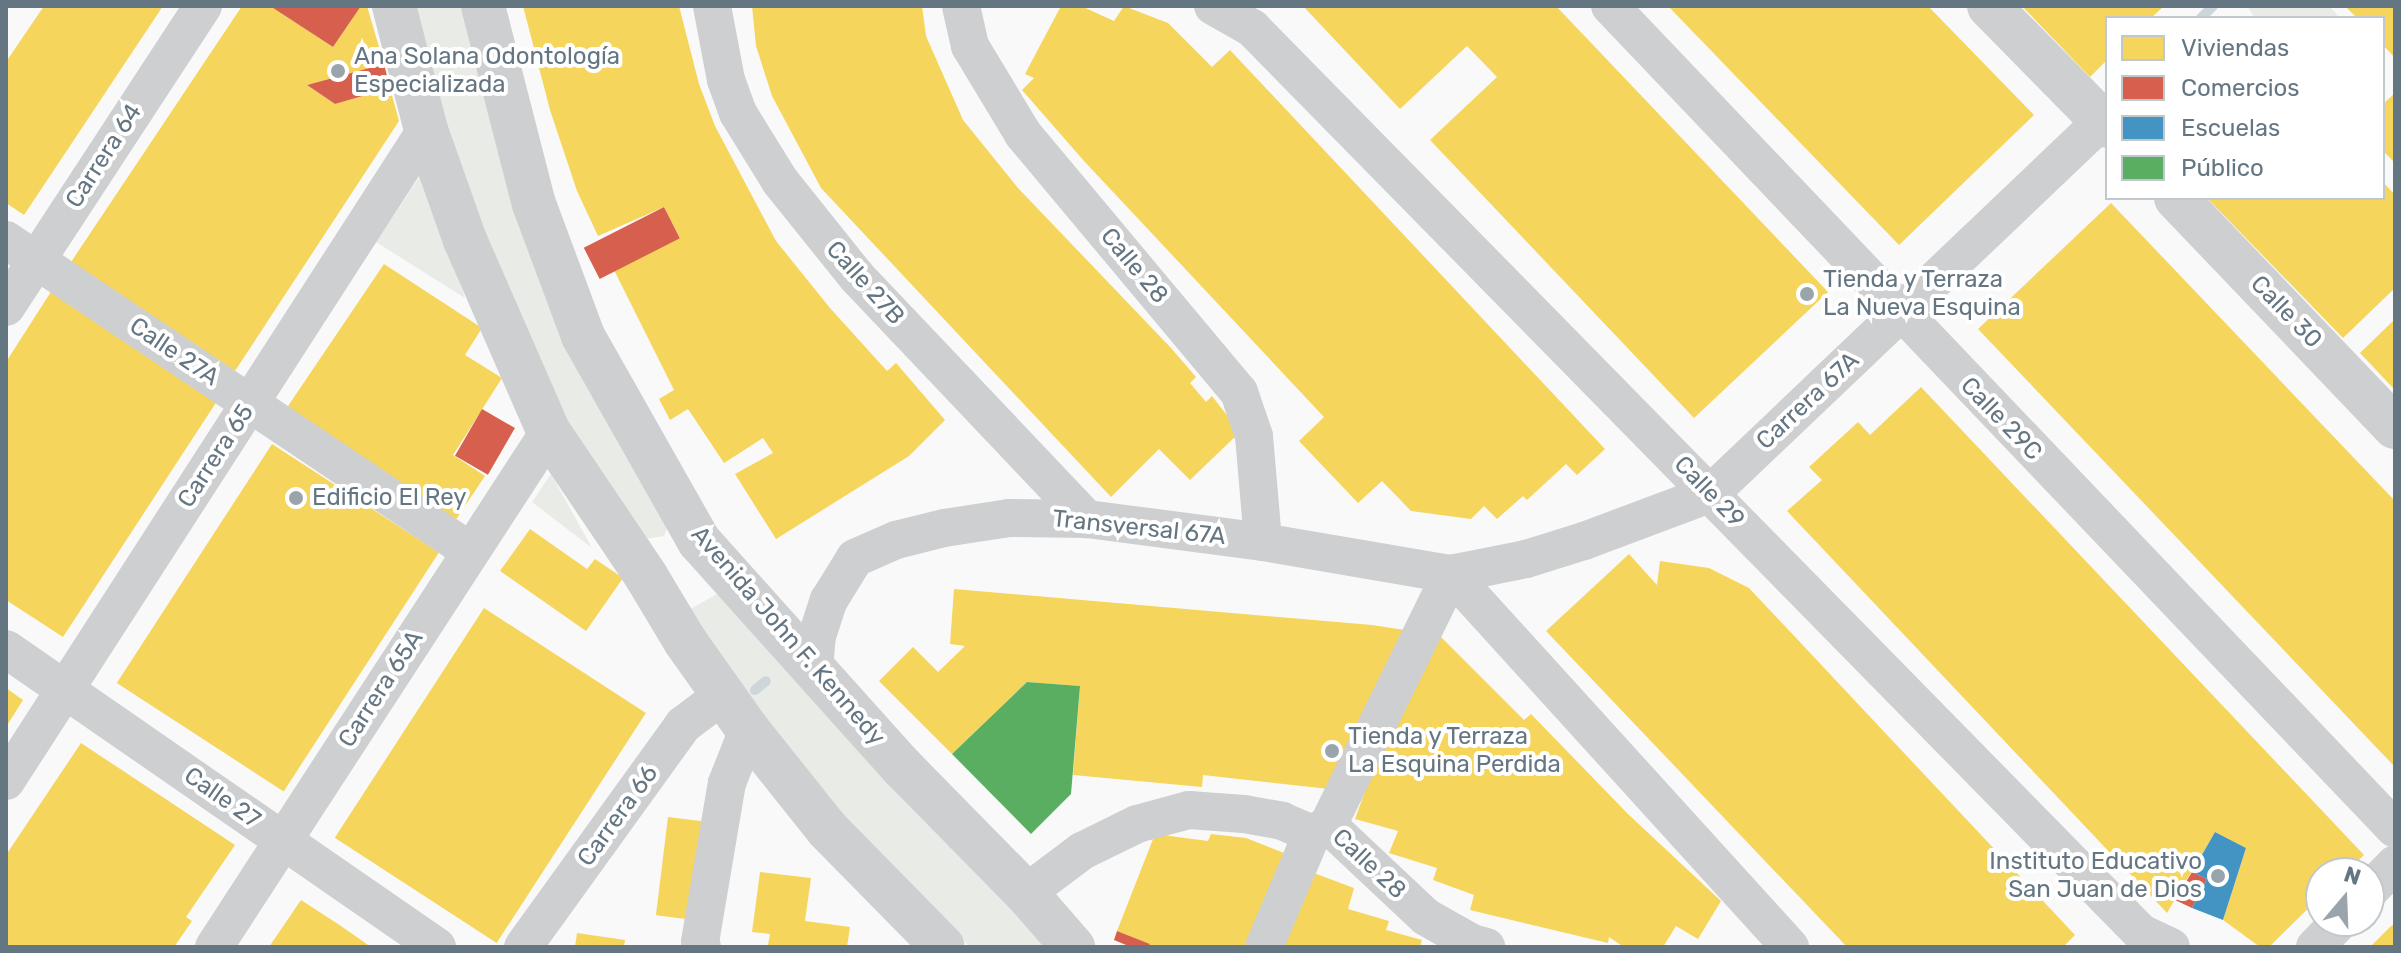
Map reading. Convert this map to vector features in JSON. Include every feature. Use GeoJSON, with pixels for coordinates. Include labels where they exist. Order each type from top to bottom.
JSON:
{"type":"FeatureCollection","features":[{"type":"Feature","properties":{"kind":"street","name":"Carrera 64"},"geometry":{"type":"LineString","coordinates":[[6,307],[21,250],[203,6]]}},
{"type":"Feature","properties":{"kind":"street"},"geometry":{"type":"LineString","coordinates":[[394,6],[426,130],[465,240],[549,432],[646,576],[685,641],[748,730],[827,829],[943,947]]}},
{"type":"Feature","properties":{"kind":"street","name":"Avenida John F. Kennedy"},"geometry":{"type":"LineString","coordinates":[[483,6],[534,204],[583,336],[699,541],[902,767],[1026,893],[1073,947]]}},
{"type":"Feature","properties":{"kind":"street","name":"Calle 27B"},"geometry":{"type":"LineString","coordinates":[[712,6],[726,80],[738,113],[780,181],[857,277],[1087,519]]}},
{"type":"Feature","properties":{"kind":"street","name":"Calle 28"},"geometry":{"type":"LineString","coordinates":[[961,6],[970,46],[1023,134],[1239,392],[1254,436],[1263,542]]}},
{"type":"Feature","properties":{"kind":"street","name":"Calle 29"},"geometry":{"type":"LineString","coordinates":[[1213,6],[1252,28],[2147,942]]}},
{"type":"Feature","properties":{"kind":"street","name":"Calle 29C"},"geometry":{"type":"LineString","coordinates":[[1610,6],[2395,829]]}},
{"type":"Feature","properties":{"kind":"street"},"geometry":{"type":"LineString","coordinates":[[1989,6],[2105,124]]}},
{"type":"Feature","properties":{"kind":"street","name":"Carrera 67A"},"geometry":{"type":"LineString","coordinates":[[1451,574],[1526,559],[1710,494],[2105,124]]}},
{"type":"Feature","properties":{"kind":"street","name":"Carrera 65"},"geometry":{"type":"LineString","coordinates":[[6,781],[426,130]]}},
{"type":"Feature","properties":{"kind":"street","name":"Calle 30"},"geometry":{"type":"LineString","coordinates":[[2178,200],[2395,427]]}},
{"type":"Feature","properties":{"kind":"street","name":"Calle 27A"},"geometry":{"type":"LineString","coordinates":[[21,250],[470,551]]}},
{"type":"Feature","properties":{"kind":"street","name":"Carrera 65A"},"geometry":{"type":"LineString","coordinates":[[214,947],[549,432]]}},
{"type":"Feature","properties":{"kind":"street","name":"Transversal 67A"},"geometry":{"type":"LineString","coordinates":[[801,655],[817,636],[829,600],[855,558],[871,549],[957,526],[1009,518],[1087,519],[1263,542],[1451,574]]}},
{"type":"Feature","properties":{"kind":"street"},"geometry":{"type":"LineString","coordinates":[[646,576],[699,541]]}},
{"type":"Feature","properties":{"kind":"street"},"geometry":{"type":"LineString","coordinates":[[1264,947],[1320,829],[1451,574],[1779,944]]}},
{"type":"Feature","properties":{"kind":"street","name":"Calle 27"},"geometry":{"type":"LineString","coordinates":[[6,649],[437,947]]}},
{"type":"Feature","properties":{"kind":"street","name":"Carrera 66"},"geometry":{"type":"LineString","coordinates":[[523,947],[683,725],[719,690]]}},
{"type":"Feature","properties":{"kind":"street"},"geometry":{"type":"LineString","coordinates":[[702,947],[700,942],[727,783],[748,730]]}},
{"type":"Feature","properties":{"kind":"street","name":"Calle 28"},"geometry":{"type":"LineString","coordinates":[[1026,893],[1082,851],[1137,824],[1189,810],[1282,821],[1320,829],[1426,917],[1472,943],[1486,947]]}},
{"type":"Feature","properties":{"kind":"shaded area"},"geometry":{"type":"Polygon","coordinates":[[[415,6],[471,6],[668,525],[664,536],[645,539],[597,483],[457,183],[415,6]]]}},
{"type":"Feature","properties":{"kind":"shaded area"},"geometry":{"type":"Polygon","coordinates":[[[2247,6],[2329,6],[2338,16],[2254,16],[2247,6]]]}},
{"type":"Feature","properties":{"kind":"shaded area"},"geometry":{"type":"Polygon","coordinates":[[[422,173],[465,298],[376,242],[422,173]]]}},
{"type":"Feature","properties":{"kind":"shaded area"},"geometry":{"type":"Polygon","coordinates":[[[551,474],[592,548],[532,502],[551,474]]]}},
{"type":"Feature","properties":{"kind":"shaded area"},"geometry":{"type":"Polygon","coordinates":[[[724,590],[1049,947],[970,947],[832,804],[680,615],[724,590]]]}},
{"type":"Feature","properties":{"kind":"building: Viviendas"},"geometry":{"type":"Polygon","coordinates":[[[44,6],[163,6],[24,215],[6,203],[6,62],[44,6]]]}},
{"type":"Feature","properties":{"kind":"building: Viviendas"},"geometry":{"type":"Polygon","coordinates":[[[242,6],[270,6],[333,47],[361,6],[367,6],[384,64],[307,85],[335,104],[390,88],[399,121],[235,371],[71,262],[242,6]]]}},
{"type":"Feature","properties":{"kind":"building: Viviendas"},"geometry":{"type":"Polygon","coordinates":[[[523,6],[679,6],[699,84],[715,126],[776,241],[830,308],[887,371],[896,363],[945,420],[909,456],[776,539],[735,474],[773,453],[763,438],[724,463],[688,409],[670,420],[659,399],[674,390],[614,270],[680,238],[664,207],[598,236],[577,191],[550,110],[523,6]]]}},
{"type":"Feature","properties":{"kind":"building: Viviendas"},"geometry":{"type":"Polygon","coordinates":[[[752,6],[922,6],[926,36],[963,120],[1018,188],[1196,377],[1190,383],[1206,402],[1212,396],[1240,432],[1190,480],[1159,449],[1111,497],[821,188],[772,96],[756,46],[752,6]]]}},
{"type":"Feature","properties":{"kind":"building: Viviendas"},"geometry":{"type":"Polygon","coordinates":[[[1061,6],[1081,6],[1114,21],[1124,6],[1168,23],[1212,67],[1230,50],[1605,449],[1577,475],[1566,464],[1527,500],[1523,496],[1497,519],[1484,506],[1471,519],[1411,511],[1382,481],[1358,503],[1299,441],[1324,417],[1084,161],[1022,90],[1034,78],[1025,74],[1061,6]]]}},
{"type":"Feature","properties":{"kind":"building: Viviendas"},"geometry":{"type":"Polygon","coordinates":[[[1303,6],[1556,6],[1828,292],[1694,418],[1430,140],[1497,77],[1467,46],[1400,109],[1303,6]]]}},
{"type":"Feature","properties":{"kind":"building: Viviendas"},"geometry":{"type":"Polygon","coordinates":[[[1668,6],[1928,6],[2034,115],[1899,245],[1668,6]]]}},
{"type":"Feature","properties":{"kind":"building: Viviendas"},"geometry":{"type":"Polygon","coordinates":[[[2022,6],[2164,6],[2153,16],[2105,16],[2105,62],[2090,77],[2022,6]]]}},
{"type":"Feature","properties":{"kind":"building: Viviendas"},"geometry":{"type":"Polygon","coordinates":[[[2345,6],[2395,6],[2395,58],[2385,47],[2385,16],[2355,16],[2345,6]]]}},
{"type":"Feature","properties":{"kind":"building: Viviendas"},"geometry":{"type":"Polygon","coordinates":[[[2395,93],[2395,163],[2385,153],[2385,102],[2395,93]]]}},
{"type":"Feature","properties":{"kind":"building: Viviendas"},"geometry":{"type":"Polygon","coordinates":[[[2385,184],[2395,195],[2395,288],[2343,338],[2209,200],[2385,200],[2385,184]]]}},
{"type":"Feature","properties":{"kind":"building: Viviendas"},"geometry":{"type":"Polygon","coordinates":[[[2111,203],[2395,501],[2395,767],[1978,329],[2111,203]]]}},
{"type":"Feature","properties":{"kind":"building: Viviendas"},"geometry":{"type":"Polygon","coordinates":[[[384,264],[482,328],[465,355],[502,378],[453,455],[485,476],[455,521],[286,409],[384,264]]]}},
{"type":"Feature","properties":{"kind":"building: Viviendas"},"geometry":{"type":"Polygon","coordinates":[[[54,287],[221,395],[63,637],[6,600],[6,362],[54,287]]]}},
{"type":"Feature","properties":{"kind":"building: Viviendas"},"geometry":{"type":"Polygon","coordinates":[[[2395,319],[2395,390],[2360,353],[2395,319]]]}},
{"type":"Feature","properties":{"kind":"building: Viviendas"},"geometry":{"type":"Polygon","coordinates":[[[1921,387],[2364,855],[2305,857],[2305,912],[2269,947],[2260,947],[2223,920],[2246,848],[2215,832],[2167,913],[1787,511],[1822,480],[1809,467],[1858,422],[1870,435],[1921,387]]]}},
{"type":"Feature","properties":{"kind":"building: Viviendas"},"geometry":{"type":"Polygon","coordinates":[[[272,444],[439,552],[284,791],[117,683],[272,444]]]}},
{"type":"Feature","properties":{"kind":"building: Viviendas"},"geometry":{"type":"Polygon","coordinates":[[[530,529],[587,569],[595,559],[623,578],[586,631],[500,571],[530,529]]]}},
{"type":"Feature","properties":{"kind":"building: Viviendas"},"geometry":{"type":"Polygon","coordinates":[[[1629,554],[1657,585],[1660,561],[1709,568],[1749,588],[2075,935],[2063,947],[1847,947],[1546,631],[1629,554]]]}},
{"type":"Feature","properties":{"kind":"building: Viviendas"},"geometry":{"type":"Polygon","coordinates":[[[954,589],[1405,630],[1338,790],[1203,775],[1202,787],[1073,775],[1080,686],[1027,682],[952,754],[879,681],[913,647],[938,672],[965,646],[950,644],[954,589]]]}},
{"type":"Feature","properties":{"kind":"building: Viviendas"},"geometry":{"type":"Polygon","coordinates":[[[484,608],[646,713],[497,943],[335,838],[484,608]]]}},
{"type":"Feature","properties":{"kind":"building: Viviendas"},"geometry":{"type":"Polygon","coordinates":[[[1440,636],[1524,720],[1531,714],[1628,814],[1721,901],[1698,939],[1676,926],[1663,947],[1624,947],[1609,937],[1608,943],[1470,910],[1474,895],[1433,880],[1437,868],[1389,853],[1398,831],[1355,819],[1376,761],[1440,636]]]}},
{"type":"Feature","properties":{"kind":"building: Viviendas"},"geometry":{"type":"Polygon","coordinates":[[[6,688],[23,700],[6,727],[6,688]]]}},
{"type":"Feature","properties":{"kind":"building: Viviendas"},"geometry":{"type":"Polygon","coordinates":[[[81,743],[235,845],[186,917],[192,921],[174,947],[6,947],[6,855],[81,743]]]}},
{"type":"Feature","properties":{"kind":"building: Viviendas"},"geometry":{"type":"Polygon","coordinates":[[[668,817],[707,822],[695,920],[656,915],[668,817]]]}},
{"type":"Feature","properties":{"kind":"building: Viviendas"},"geometry":{"type":"Polygon","coordinates":[[[1155,834],[1208,841],[1211,834],[1246,838],[1289,855],[1252,947],[1148,947],[1150,944],[1117,931],[1155,834]]]}},
{"type":"Feature","properties":{"kind":"building: Viviendas"},"geometry":{"type":"Polygon","coordinates":[[[1303,869],[1354,888],[1348,909],[1389,921],[1386,930],[1422,940],[1420,947],[1274,947],[1303,869]]]}},
{"type":"Feature","properties":{"kind":"building: Viviendas"},"geometry":{"type":"Polygon","coordinates":[[[760,872],[811,878],[805,921],[850,927],[847,947],[777,947],[768,945],[770,934],[752,932],[760,872]]]}},
{"type":"Feature","properties":{"kind":"building: Viviendas"},"geometry":{"type":"Polygon","coordinates":[[[301,900],[341,926],[371,947],[269,947],[301,900]]]}},
{"type":"Feature","properties":{"kind":"building: Viviendas"},"geometry":{"type":"Polygon","coordinates":[[[2395,923],[2395,947],[2370,947],[2380,937],[2385,937],[2395,923]]]}},
{"type":"Feature","properties":{"kind":"building: Viviendas"},"geometry":{"type":"Polygon","coordinates":[[[577,933],[625,940],[624,947],[575,947],[577,933]]]}},
{"type":"Feature","properties":{"kind":"building: Comercios"},"geometry":{"type":"Polygon","coordinates":[[[270,6],[361,6],[333,47],[270,6]]]}},
{"type":"Feature","properties":{"kind":"building: Comercios"},"geometry":{"type":"Polygon","coordinates":[[[384,64],[390,88],[335,104],[307,85],[384,64]]]}},
{"type":"Feature","properties":{"kind":"building: Comercios"},"geometry":{"type":"Polygon","coordinates":[[[664,207],[680,238],[600,279],[584,248],[664,207]]]}},
{"type":"Feature","properties":{"kind":"building: Comercios"},"geometry":{"type":"Polygon","coordinates":[[[482,409],[515,428],[488,475],[455,456],[482,409]]]}},
{"type":"Feature","properties":{"kind":"building: Comercios"},"geometry":{"type":"Polygon","coordinates":[[[2192,872],[2207,879],[2192,908],[2175,900],[2192,872]]]}},
{"type":"Feature","properties":{"kind":"building: Comercios"},"geometry":{"type":"Polygon","coordinates":[[[1117,931],[1150,944],[1148,947],[1131,947],[1114,940],[1117,931]]]}},
{"type":"Feature","properties":{"kind":"building: Escuelas","name":"Instituto Educativo San Juan de Dios"},"geometry":{"type":"Polygon","coordinates":[[[2215,832],[2246,848],[2223,920],[2192,908],[2207,879],[2192,872],[2215,832]]]}},
{"type":"Feature","properties":{"kind":"building: Público"},"geometry":{"type":"Polygon","coordinates":[[[1027,682],[1080,686],[1071,794],[1031,834],[952,754],[1027,682]]]}},
{"type":"Feature","properties":{"kind":"waterway"},"geometry":{"type":"LineString","coordinates":[[2203,16],[2213,6]]}},
{"type":"Feature","properties":{"kind":"waterway"},"geometry":{"type":"LineString","coordinates":[[755,690],[766,681]]}},
{"type":"Feature","properties":{"kind":"place","name":"Ana Solana Odontología Especializada"},"geometry":{"type":"Point","coordinates":[338,71]}},
{"type":"Feature","properties":{"kind":"place","name":"Tienda y Terraza La Nueva Esquina"},"geometry":{"type":"Point","coordinates":[1807,294]}},
{"type":"Feature","properties":{"kind":"place","name":"Edificio El Rey"},"geometry":{"type":"Point","coordinates":[296,498]}},
{"type":"Feature","properties":{"kind":"place","name":"Tienda y Terraza La Esquina Perdida"},"geometry":{"type":"Point","coordinates":[1332,751]}},
{"type":"Feature","properties":{"kind":"place","name":"Instituto Educativo San Juan de Dios"},"geometry":{"type":"Point","coordinates":[2218,876]}}]}
